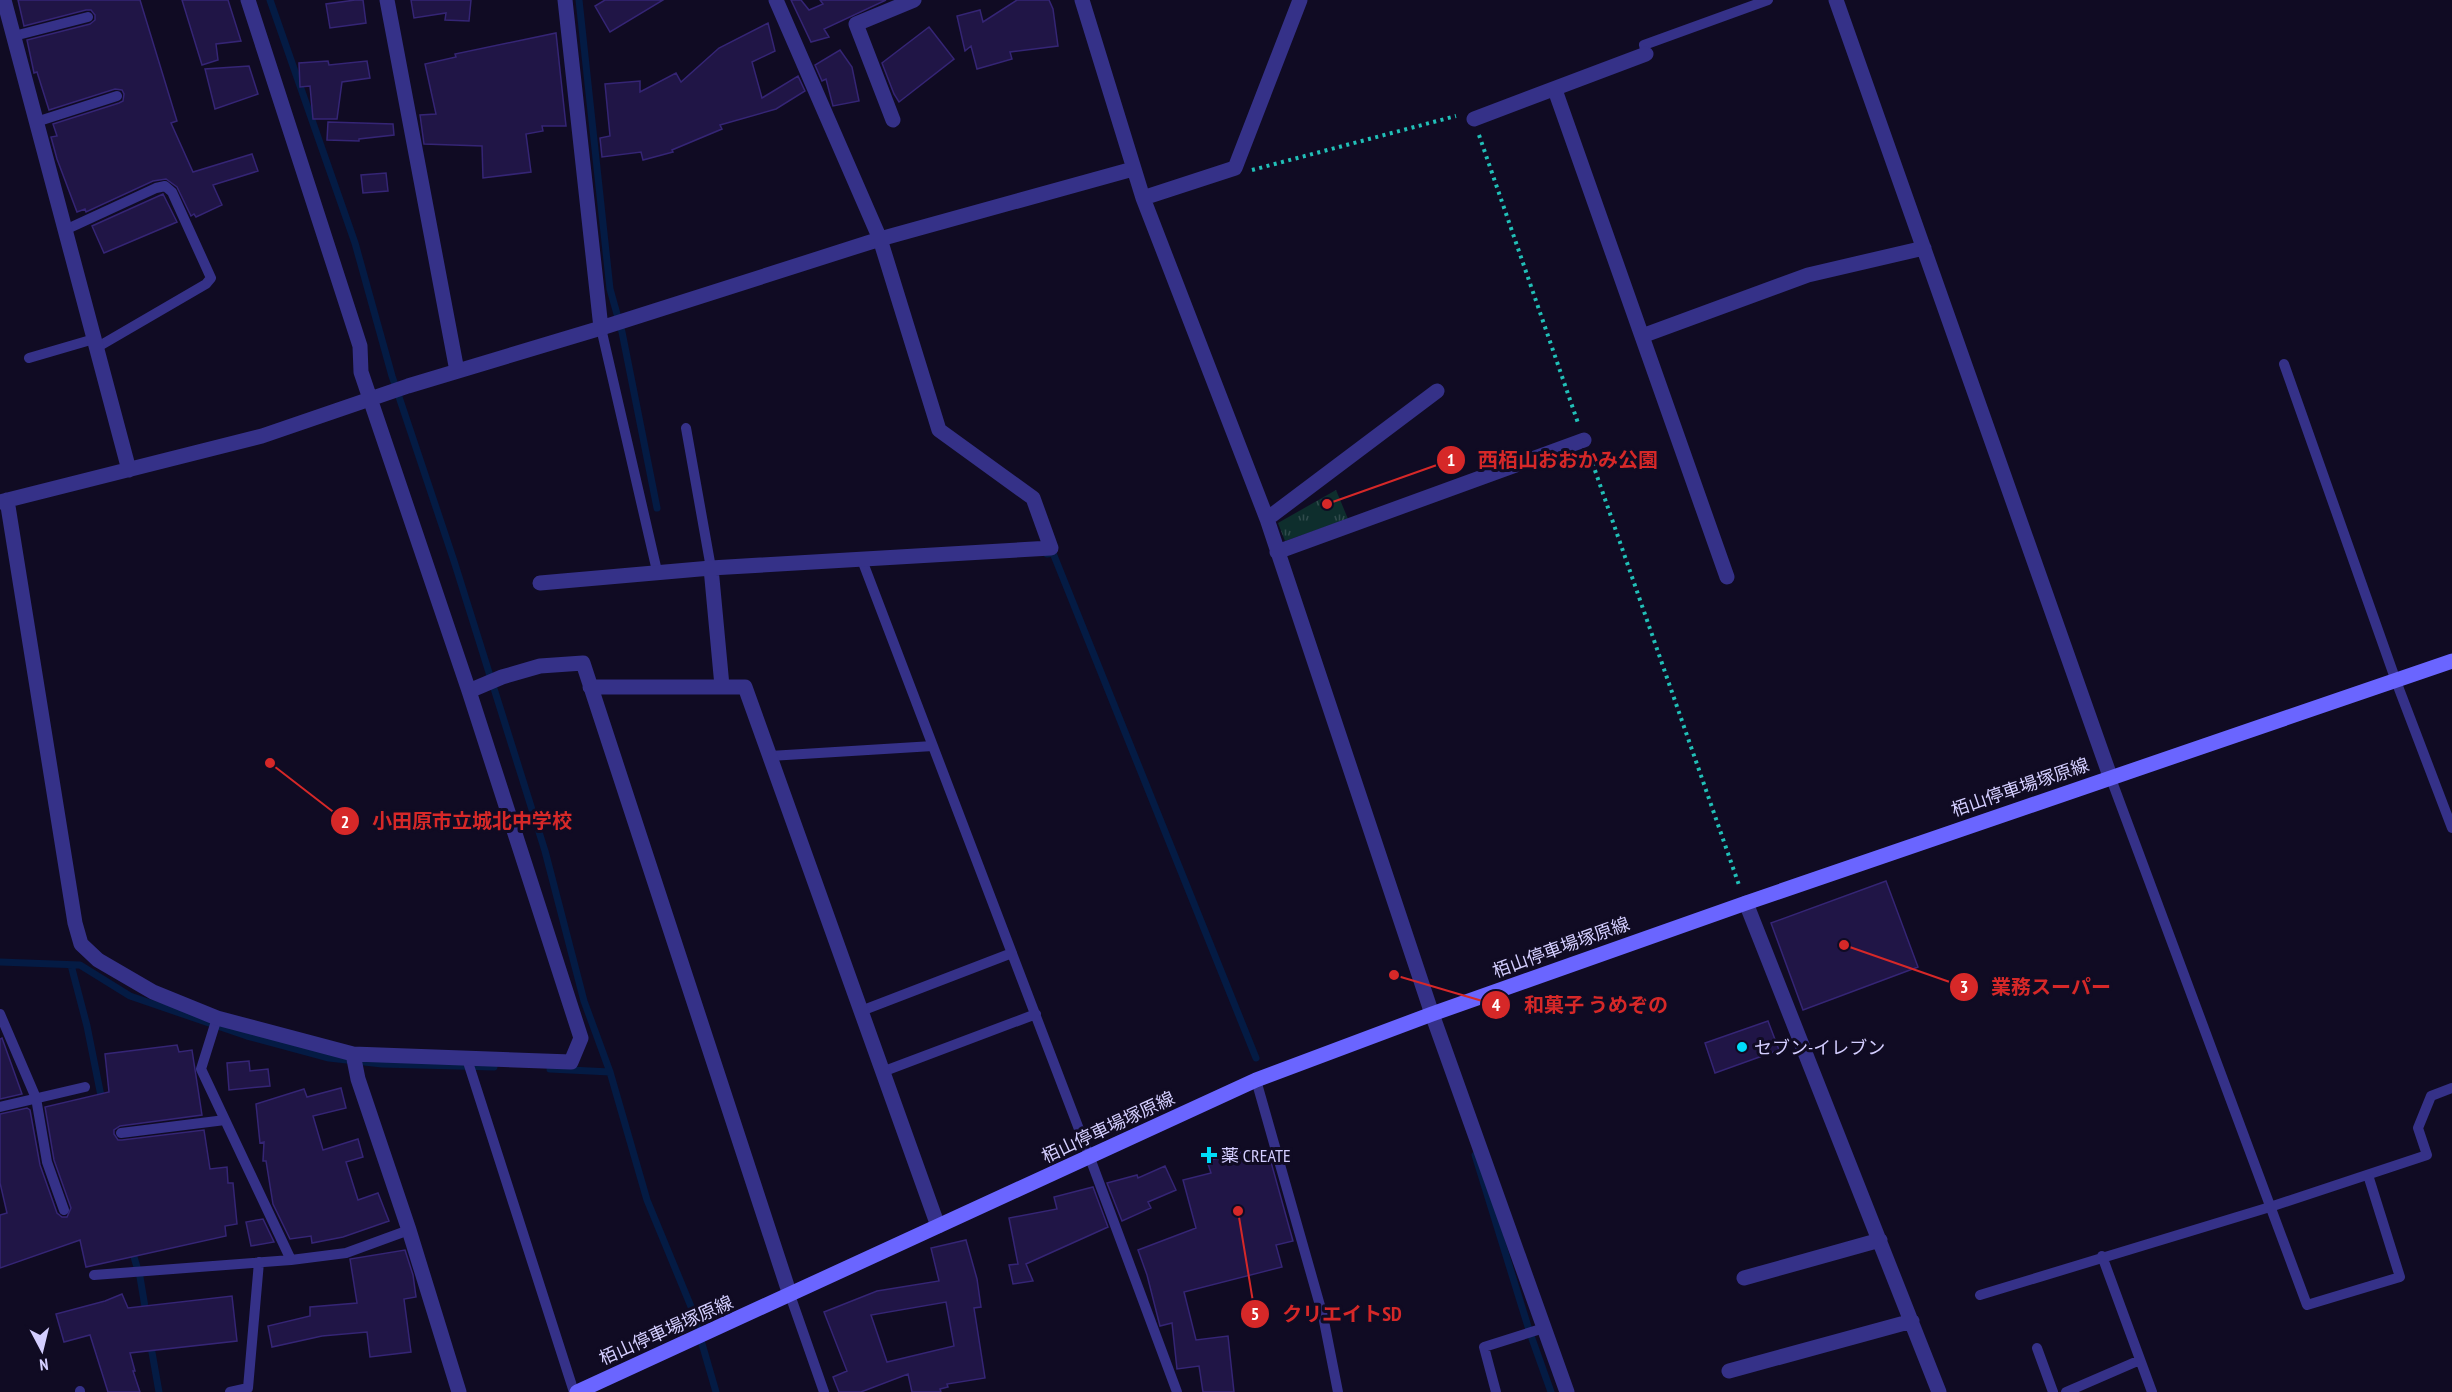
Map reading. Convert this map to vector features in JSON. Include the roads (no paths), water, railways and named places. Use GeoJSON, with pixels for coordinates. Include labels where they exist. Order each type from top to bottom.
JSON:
{"type":"FeatureCollection","features":[{"type":"Feature","properties":{"kind":"main road","name":"栢山停車場塚原線"},"geometry":{"type":"LineString","coordinates":[[575,1392],[1256,1080],[1432,1014],[1746,903],[2110,776],[2452,661]]}},
{"type":"Feature","properties":{"kind":"street"},"geometry":{"type":"LineString","coordinates":[[4,0],[129,470]]}},
{"type":"Feature","properties":{"kind":"street"},"geometry":{"type":"LineString","coordinates":[[248,0],[360,346],[361,372],[372,399],[470,691],[581,1038],[570,1062],[353,1054],[217,1018],[153,992],[98,960],[81,944],[75,922],[4,501],[262,436],[372,399],[408,386],[601,328],[880,239],[1133,169]]}},
{"type":"Feature","properties":{"kind":"street"},"geometry":{"type":"LineString","coordinates":[[387,0],[457,371]]}},
{"type":"Feature","properties":{"kind":"street"},"geometry":{"type":"LineString","coordinates":[[565,0],[601,328]]}},
{"type":"Feature","properties":{"kind":"street"},"geometry":{"type":"LineString","coordinates":[[540,583],[657,571],[1051,548],[1033,498],[939,430],[880,239],[777,0]]}},
{"type":"Feature","properties":{"kind":"street"},"geometry":{"type":"LineString","coordinates":[[893,120],[856,24],[914,0]]}},
{"type":"Feature","properties":{"kind":"street"},"geometry":{"type":"LineString","coordinates":[[1082,0],[1143,198],[1267,519],[1432,1014],[1567,1392]]}},
{"type":"Feature","properties":{"kind":"street"},"geometry":{"type":"LineString","coordinates":[[1143,198],[1235,168],[1300,0]]}},
{"type":"Feature","properties":{"kind":"street"},"geometry":{"type":"LineString","coordinates":[[1836,0],[2110,776]]}},
{"type":"Feature","properties":{"kind":"street"},"geometry":{"type":"LineString","coordinates":[[1474,119],[1646,54]]}},
{"type":"Feature","properties":{"kind":"street"},"geometry":{"type":"LineString","coordinates":[[1555,90],[1727,577]]}},
{"type":"Feature","properties":{"kind":"street"},"geometry":{"type":"LineString","coordinates":[[1642,336],[1808,275],[1924,248]]}},
{"type":"Feature","properties":{"kind":"street"},"geometry":{"type":"LineString","coordinates":[[1267,519],[1437,391]]}},
{"type":"Feature","properties":{"kind":"street"},"geometry":{"type":"LineString","coordinates":[[1277,552],[1584,440]]}},
{"type":"Feature","properties":{"kind":"street"},"geometry":{"type":"LineString","coordinates":[[711,568],[722,686]]}},
{"type":"Feature","properties":{"kind":"street"},"geometry":{"type":"LineString","coordinates":[[470,691],[502,677],[540,666],[583,663],[790,1295]]}},
{"type":"Feature","properties":{"kind":"street"},"geometry":{"type":"LineString","coordinates":[[590,687],[745,687],[938,1226]]}},
{"type":"Feature","properties":{"kind":"street"},"geometry":{"type":"LineString","coordinates":[[1746,903],[1939,1392]]}},
{"type":"Feature","properties":{"kind":"street"},"geometry":{"type":"LineString","coordinates":[[353,1054],[358,1079],[409,1230],[459,1392]]}},
{"type":"Feature","properties":{"kind":"street"},"geometry":{"type":"LineString","coordinates":[[1744,1278],[1880,1240]]}},
{"type":"Feature","properties":{"kind":"street"},"geometry":{"type":"LineString","coordinates":[[1729,1371],[1912,1321]]}},
{"type":"Feature","properties":{"kind":"lane"},"geometry":{"type":"LineString","coordinates":[[1646,54],[1644,45],[1767,0]]}},
{"type":"Feature","properties":{"kind":"lane"},"geometry":{"type":"LineString","coordinates":[[14,36],[88,17]]}},
{"type":"Feature","properties":{"kind":"lane"},"geometry":{"type":"LineString","coordinates":[[36,122],[117,96]]}},
{"type":"Feature","properties":{"kind":"lane"},"geometry":{"type":"LineString","coordinates":[[29,358],[95,344],[206,284],[211,278],[172,192],[165,186],[65,230]]}},
{"type":"Feature","properties":{"kind":"lane"},"geometry":{"type":"LineString","coordinates":[[601,328],[657,571]]}},
{"type":"Feature","properties":{"kind":"lane"},"geometry":{"type":"LineString","coordinates":[[2284,364],[2396,681],[2452,828]]}},
{"type":"Feature","properties":{"kind":"lane"},"geometry":{"type":"LineString","coordinates":[[686,428],[711,568]]}},
{"type":"Feature","properties":{"kind":"lane"},"geometry":{"type":"LineString","coordinates":[[862,560],[1036,1014],[1177,1392]]}},
{"type":"Feature","properties":{"kind":"lane"},"geometry":{"type":"LineString","coordinates":[[770,756],[933,746]]}},
{"type":"Feature","properties":{"kind":"lane"},"geometry":{"type":"LineString","coordinates":[[2110,776],[2307,1305],[2400,1277],[2368,1175]]}},
{"type":"Feature","properties":{"kind":"lane"},"geometry":{"type":"LineString","coordinates":[[861,1011],[1012,953]]}},
{"type":"Feature","properties":{"kind":"lane"},"geometry":{"type":"LineString","coordinates":[[0,1014],[36,1098],[47,1162],[64,1210]]}},
{"type":"Feature","properties":{"kind":"lane"},"geometry":{"type":"LineString","coordinates":[[882,1072],[1036,1014]]}},
{"type":"Feature","properties":{"kind":"lane"},"geometry":{"type":"LineString","coordinates":[[217,1018],[201,1069],[291,1260]]}},
{"type":"Feature","properties":{"kind":"lane"},"geometry":{"type":"LineString","coordinates":[[467,1059],[575,1392]]}},
{"type":"Feature","properties":{"kind":"lane"},"geometry":{"type":"LineString","coordinates":[[1256,1080],[1323,1316],[1338,1392]]}},
{"type":"Feature","properties":{"kind":"lane"},"geometry":{"type":"LineString","coordinates":[[0,1107],[84,1087]]}},
{"type":"Feature","properties":{"kind":"lane"},"geometry":{"type":"LineString","coordinates":[[1980,1295],[2102,1256],[2270,1207],[2427,1155],[2418,1128],[2431,1096],[2452,1088]]}},
{"type":"Feature","properties":{"kind":"lane"},"geometry":{"type":"LineString","coordinates":[[121,1133],[225,1120]]}},
{"type":"Feature","properties":{"kind":"lane"},"geometry":{"type":"LineString","coordinates":[[94,1275],[291,1260],[346,1253],[409,1230]]}},
{"type":"Feature","properties":{"kind":"lane"},"geometry":{"type":"LineString","coordinates":[[2102,1256],[2152,1392]]}},
{"type":"Feature","properties":{"kind":"lane"},"geometry":{"type":"LineString","coordinates":[[230,1392],[248,1388],[259,1262]]}},
{"type":"Feature","properties":{"kind":"lane"},"geometry":{"type":"LineString","coordinates":[[790,1295],[824,1392]]}},
{"type":"Feature","properties":{"kind":"lane"},"geometry":{"type":"LineString","coordinates":[[1496,1392],[1484,1347],[1544,1328]]}},
{"type":"Feature","properties":{"kind":"lane"},"geometry":{"type":"LineString","coordinates":[[2037,1348],[2053,1392]]}},
{"type":"Feature","properties":{"kind":"lane"},"geometry":{"type":"LineString","coordinates":[[2066,1392],[2140,1360]]}},
{"type":"Feature","properties":{"kind":"waterway"},"geometry":{"type":"LineString","coordinates":[[270,0],[355,243],[392,376],[454,561],[545,851],[584,1001],[610,1072],[647,1200],[692,1309],[716,1392]]}},
{"type":"Feature","properties":{"kind":"waterway"},"geometry":{"type":"LineString","coordinates":[[579,0],[610,289],[622,332],[657,508]]}},
{"type":"Feature","properties":{"kind":"waterway"},"geometry":{"type":"LineString","coordinates":[[1047,554],[1053,553],[1256,1058]]}},
{"type":"Feature","properties":{"kind":"waterway"},"geometry":{"type":"LineString","coordinates":[[0,962],[80,965],[130,996],[247,1036],[329,1058],[382,1064],[494,1067]]}},
{"type":"Feature","properties":{"kind":"waterway"},"geometry":{"type":"LineString","coordinates":[[71,965],[87,1026],[102,1101]]}},
{"type":"Feature","properties":{"kind":"waterway"},"geometry":{"type":"LineString","coordinates":[[550,1069],[610,1072]]}},
{"type":"Feature","properties":{"kind":"waterway"},"geometry":{"type":"LineString","coordinates":[[1475,1155],[1530,1333],[1551,1392]]}},
{"type":"Feature","properties":{"kind":"waterway"},"geometry":{"type":"LineString","coordinates":[[131,1247],[140,1277],[146,1313]]}},
{"type":"Feature","properties":{"kind":"waterway"},"geometry":{"type":"LineString","coordinates":[[150,1341],[159,1392]]}},
{"type":"Feature","properties":{"kind":"place","name":"西栢山おおかみ公園"},"geometry":{"type":"Point","coordinates":[1327,504]}},
{"type":"Feature","properties":{"kind":"place","name":"小田原市立城北中学校"},"geometry":{"type":"Point","coordinates":[270,763]}},
{"type":"Feature","properties":{"kind":"place","name":"業務スーパー"},"geometry":{"type":"Point","coordinates":[1844,945]}},
{"type":"Feature","properties":{"kind":"place","name":"和菓子 うめぞの"},"geometry":{"type":"Point","coordinates":[1394,975]}},
{"type":"Feature","properties":{"kind":"place","name":"セブン-イレブン"},"geometry":{"type":"Point","coordinates":[1742,1047]}},
{"type":"Feature","properties":{"kind":"place","name":"薬 CREATE"},"geometry":{"type":"Point","coordinates":[1209,1155]}},
{"type":"Feature","properties":{"kind":"place","name":"クリエイトSD"},"geometry":{"type":"Point","coordinates":[1238,1211]}}]}
